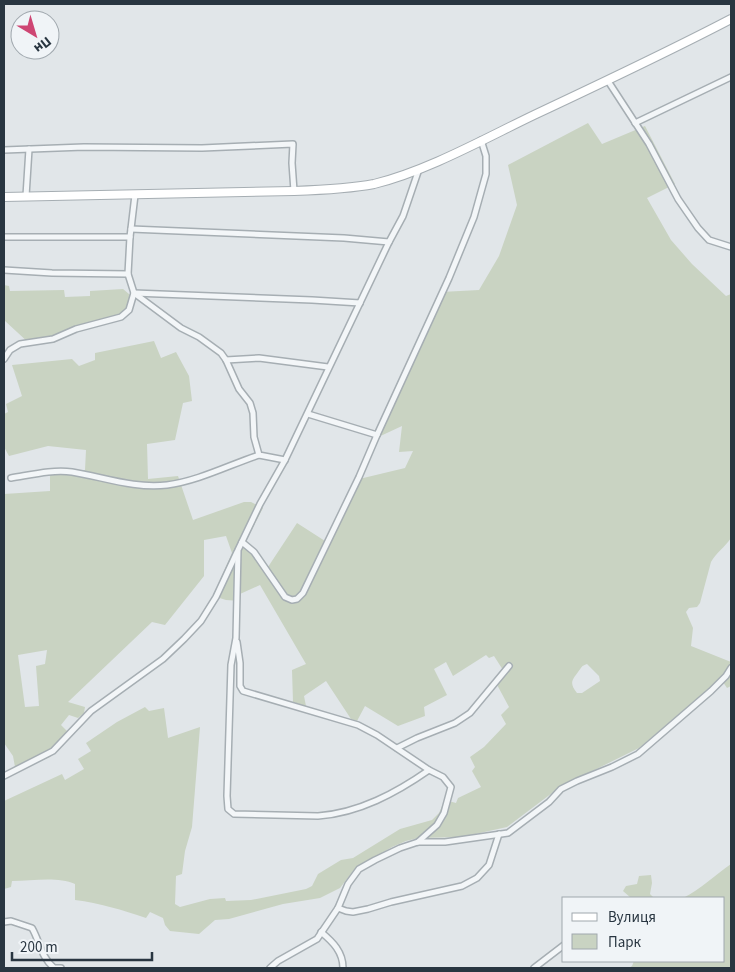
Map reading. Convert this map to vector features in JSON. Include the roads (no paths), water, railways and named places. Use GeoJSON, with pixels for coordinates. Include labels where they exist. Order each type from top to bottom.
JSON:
{"type":"FeatureCollection","features":[{"type":"Feature","properties":{"kind":"main road"},"geometry":{"type":"LineString","coordinates":[[4,197],[331,190],[368,185],[419,168],[481,140],[608,81],[731,19]]}},
{"type":"Feature","properties":{"kind":"street"},"geometry":{"type":"LineString","coordinates":[[635,123],[731,77]]}},
{"type":"Feature","properties":{"kind":"street"},"geometry":{"type":"LineString","coordinates":[[608,81],[649,144],[678,199],[698,228],[709,240],[731,248]]}},
{"type":"Feature","properties":{"kind":"street"},"geometry":{"type":"LineString","coordinates":[[242,542],[254,552],[285,597],[292,600],[297,599],[303,593],[449,278],[474,216],[486,174],[486,156],[481,140]]}},
{"type":"Feature","properties":{"kind":"street"},"geometry":{"type":"LineString","coordinates":[[4,150],[84,147],[202,148],[293,144],[292,169],[294,191]]}},
{"type":"Feature","properties":{"kind":"street"},"geometry":{"type":"LineString","coordinates":[[26,196],[29,149]]}},
{"type":"Feature","properties":{"kind":"street"},"geometry":{"type":"LineString","coordinates":[[4,776],[53,751],[86,714],[163,659],[201,621],[216,597],[260,504],[308,414],[328,368],[403,216],[419,168]]}},
{"type":"Feature","properties":{"kind":"street"},"geometry":{"type":"LineString","coordinates":[[4,359],[10,350],[20,344],[53,339],[121,317],[129,310],[134,293],[128,274],[135,195]]}},
{"type":"Feature","properties":{"kind":"street"},"geometry":{"type":"LineString","coordinates":[[132,229],[344,238],[389,242]]}},
{"type":"Feature","properties":{"kind":"street"},"geometry":{"type":"LineString","coordinates":[[4,238],[130,237]]}},
{"type":"Feature","properties":{"kind":"street"},"geometry":{"type":"LineString","coordinates":[[4,270],[128,274]]}},
{"type":"Feature","properties":{"kind":"street"},"geometry":{"type":"LineString","coordinates":[[134,293],[360,303]]}},
{"type":"Feature","properties":{"kind":"street"},"geometry":{"type":"LineString","coordinates":[[134,293],[181,328],[215,348],[226,360],[239,389],[250,404],[253,413],[254,437],[259,456]]}},
{"type":"Feature","properties":{"kind":"street"},"geometry":{"type":"LineString","coordinates":[[226,360],[259,358],[328,368]]}},
{"type":"Feature","properties":{"kind":"street"},"geometry":{"type":"LineString","coordinates":[[308,414],[377,434]]}},
{"type":"Feature","properties":{"kind":"street"},"geometry":{"type":"LineString","coordinates":[[11,478],[71,472],[140,485],[166,485],[189,481],[259,456],[285,460]]}},
{"type":"Feature","properties":{"kind":"street"},"geometry":{"type":"LineString","coordinates":[[238,550],[236,638],[231,665],[227,796],[228,809],[231,813],[318,816],[345,813],[410,783],[429,770]]}},
{"type":"Feature","properties":{"kind":"street"},"geometry":{"type":"LineString","coordinates":[[236,638],[240,663],[240,686],[243,690],[358,725],[377,735],[443,778],[451,787],[444,813],[437,825],[418,842]]}},
{"type":"Feature","properties":{"kind":"street"},"geometry":{"type":"LineString","coordinates":[[397,748],[455,723],[470,713],[509,666]]}},
{"type":"Feature","properties":{"kind":"street"},"geometry":{"type":"LineString","coordinates":[[270,968],[278,961],[317,939],[338,908],[348,884],[359,869],[400,848],[418,842],[445,842],[508,832],[549,802],[562,789],[638,754],[710,692],[726,676],[731,668]]}},
{"type":"Feature","properties":{"kind":"street"},"geometry":{"type":"LineString","coordinates":[[338,908],[346,911],[360,911],[462,886],[484,872],[489,865],[499,834]]}},
{"type":"Feature","properties":{"kind":"street"},"geometry":{"type":"LineString","coordinates":[[4,922],[32,928],[39,940],[44,956],[54,968],[61,968]]}},
{"type":"Feature","properties":{"kind":"street"},"geometry":{"type":"LineString","coordinates":[[321,932],[338,949],[342,956],[343,968]]}},
{"type":"Feature","properties":{"kind":"street"},"geometry":{"type":"LineString","coordinates":[[534,968],[562,947]]}}]}
